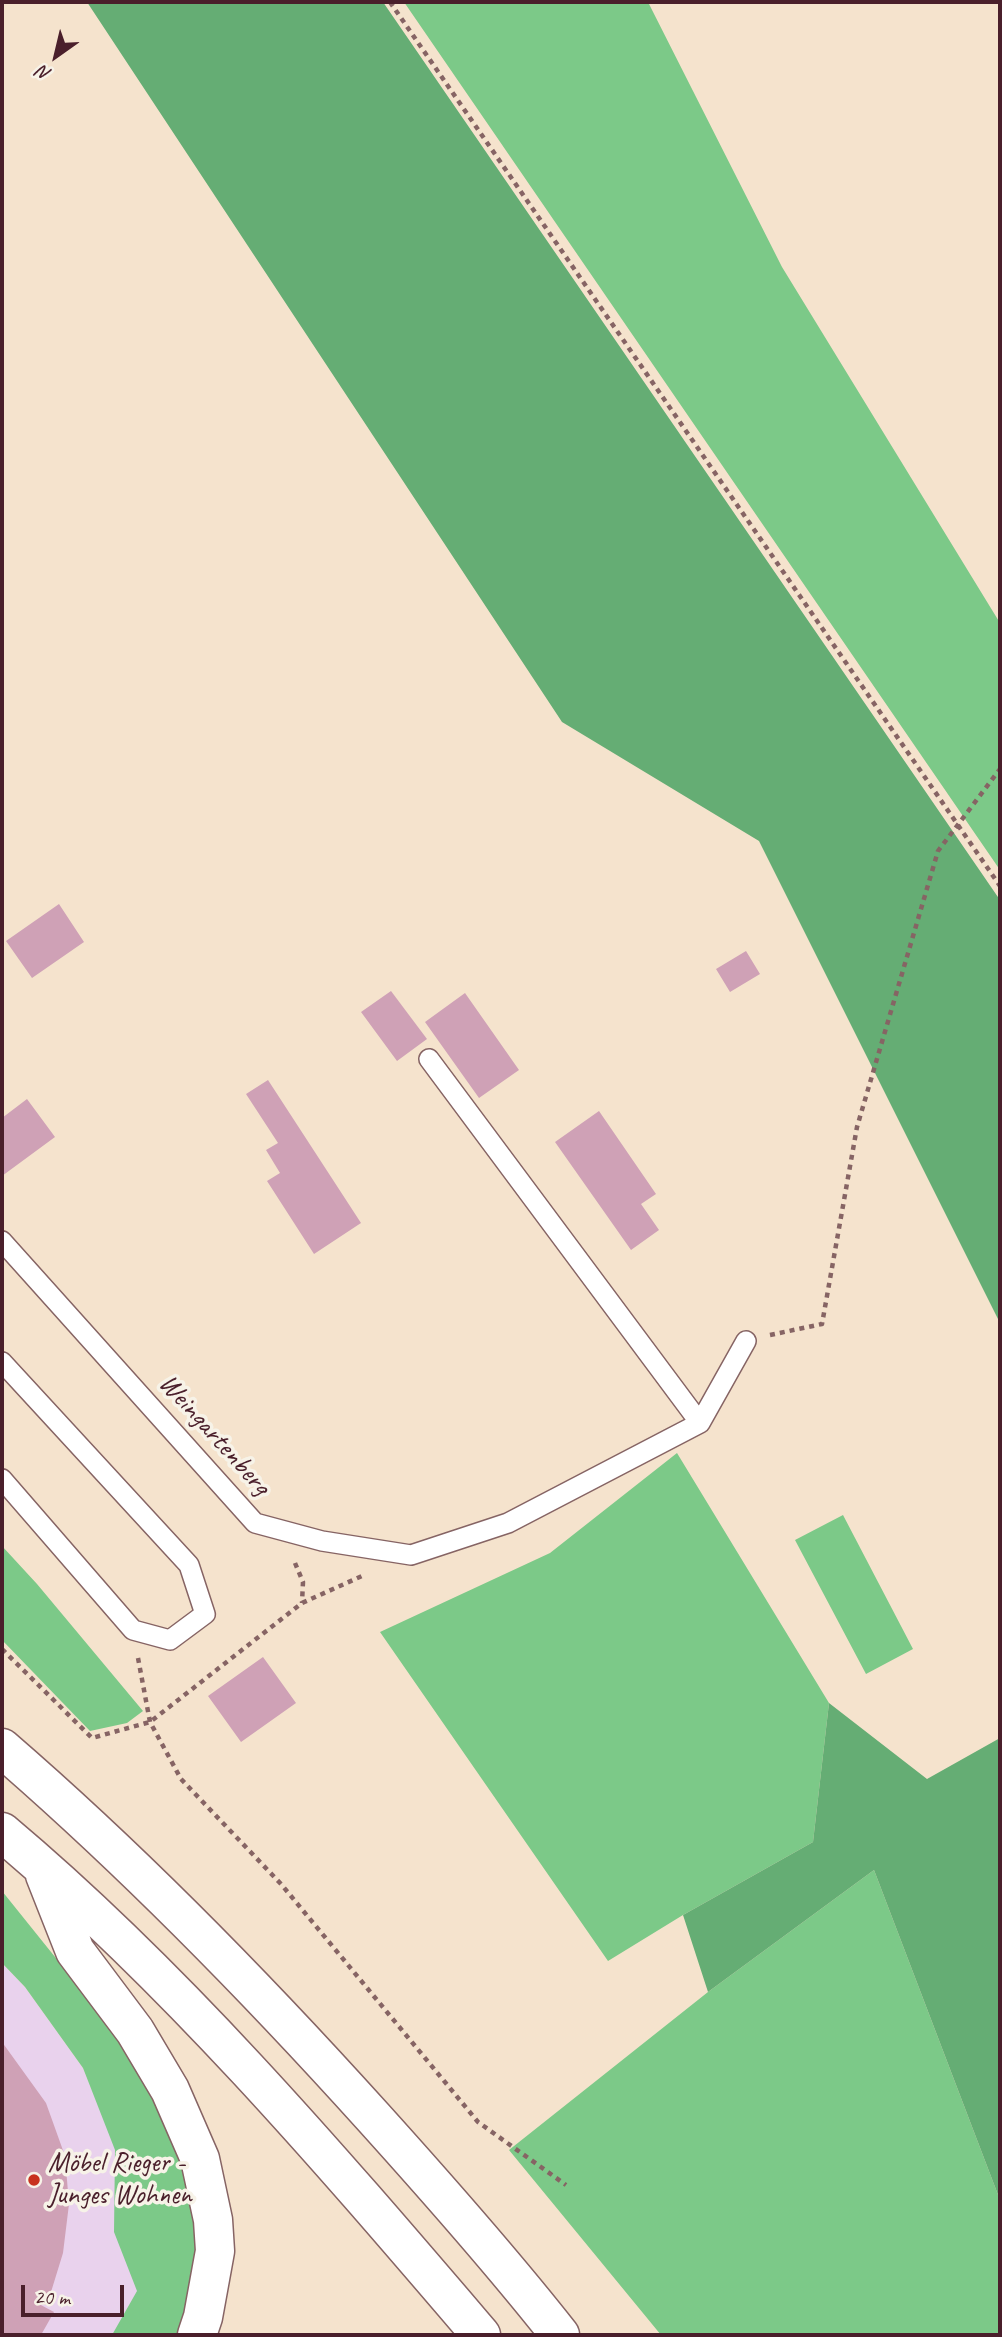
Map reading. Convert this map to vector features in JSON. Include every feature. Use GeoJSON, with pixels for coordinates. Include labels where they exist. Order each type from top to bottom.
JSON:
{"type":"FeatureCollection","features":[{"type":"Feature","properties":{"kind":"highway"},"geometry":{"type":"LineString","coordinates":[[2,1748],[83,1818],[204,1935],[312,2048],[429,2179],[560,2335]]}},
{"type":"Feature","properties":{"kind":"highway"},"geometry":{"type":"LineString","coordinates":[[2,1832],[40,1864],[167,1986],[270,2094],[481,2335]]}},
{"type":"Feature","properties":{"kind":"highway"},"geometry":{"type":"LineString","coordinates":[[40,1864],[75,1951],[135,2031],[170,2090],[200,2159],[214,2220],[215,2251],[205,2308],[197,2335]]}},
{"type":"Feature","properties":{"kind":"lane"},"geometry":{"type":"LineString","coordinates":[[429,1059],[700,1423],[746,1341]]}},
{"type":"Feature","properties":{"kind":"lane","name":"Weingartenberg"},"geometry":{"type":"LineString","coordinates":[[2,1241],[256,1522],[321,1541],[411,1555],[508,1523],[700,1423]]}},
{"type":"Feature","properties":{"kind":"lane"},"geometry":{"type":"LineString","coordinates":[[2,1362],[189,1565],[205,1614],[170,1640],[133,1630],[2,1479]]}},
{"type":"Feature","properties":{"kind":"path"},"geometry":{"type":"LineString","coordinates":[[390,2],[1000,886]]}},
{"type":"Feature","properties":{"kind":"path"},"geometry":{"type":"LineString","coordinates":[[746,1341],[822,1324],[858,1127],[938,850],[1000,769]]}},
{"type":"Feature","properties":{"kind":"path"},"geometry":{"type":"LineString","coordinates":[[2,1649],[92,1738],[150,1722],[302,1603],[411,1555]]}},
{"type":"Feature","properties":{"kind":"path"},"geometry":{"type":"LineString","coordinates":[[133,1630],[150,1722],[181,1779],[281,1884],[478,2122],[566,2185]]}},
{"type":"Feature","properties":{"kind":"shaded area"},"geometry":{"type":"Polygon","coordinates":[[[2,1963],[25,1987],[83,2068],[143,2217],[136,2335],[2,2335],[2,1963]]]}},
{"type":"Feature","properties":{"kind":"green space"},"geometry":{"type":"Polygon","coordinates":[[[87,2],[383,2],[1000,900],[1000,1323],[759,841],[562,722],[87,2]]]}},
{"type":"Feature","properties":{"kind":"green space"},"geometry":{"type":"Polygon","coordinates":[[[404,2],[648,2],[782,267],[1000,623],[1000,870],[404,2]]]}},
{"type":"Feature","properties":{"kind":"green space"},"geometry":{"type":"Polygon","coordinates":[[[677,1453],[829,1703],[813,1842],[683,1915],[608,1961],[380,1632],[550,1553],[677,1453]]]}},
{"type":"Feature","properties":{"kind":"green space"},"geometry":{"type":"Polygon","coordinates":[[[843,1515],[913,1649],[866,1674],[795,1540],[843,1515]]]}},
{"type":"Feature","properties":{"kind":"green space"},"geometry":{"type":"Polygon","coordinates":[[[2,1546],[143,1711],[127,1723],[90,1731],[2,1640],[2,1546]]]}},
{"type":"Feature","properties":{"kind":"green space"},"geometry":{"type":"Polygon","coordinates":[[[829,1703],[927,1779],[1000,1738],[1000,2200],[874,1870],[708,1992],[683,1915],[813,1842],[829,1703]]]}},
{"type":"Feature","properties":{"kind":"green space"},"geometry":{"type":"Polygon","coordinates":[[[874,1870],[1000,2200],[1000,2335],[661,2335],[509,2150],[708,1992],[874,1870]]]}},
{"type":"Feature","properties":{"kind":"green space"},"geometry":{"type":"Polygon","coordinates":[[[2,1891],[141,2064],[192,2178],[199,2271],[181,2335],[112,2335],[137,2291],[114,2232],[115,2150],[83,2068],[25,1987],[2,1963],[2,1891]]]}},
{"type":"Feature","properties":{"kind":"building"},"geometry":{"type":"Polygon","coordinates":[[[59,904],[84,942],[32,978],[6,941],[59,904]]]}},
{"type":"Feature","properties":{"kind":"building"},"geometry":{"type":"Polygon","coordinates":[[[746,951],[760,974],[730,992],[716,969],[746,951]]]}},
{"type":"Feature","properties":{"kind":"building"},"geometry":{"type":"Polygon","coordinates":[[[391,991],[427,1039],[397,1061],[361,1012],[391,991]]]}},
{"type":"Feature","properties":{"kind":"building"},"geometry":{"type":"Polygon","coordinates":[[[465,993],[519,1070],[479,1098],[425,1022],[465,993]]]}},
{"type":"Feature","properties":{"kind":"building"},"geometry":{"type":"Polygon","coordinates":[[[268,1080],[361,1223],[314,1254],[267,1181],[280,1173],[266,1150],[278,1143],[246,1094],[268,1080]]]}},
{"type":"Feature","properties":{"kind":"building"},"geometry":{"type":"Polygon","coordinates":[[[27,1099],[55,1137],[2,1176],[2,1118],[27,1099]]]}},
{"type":"Feature","properties":{"kind":"building"},"geometry":{"type":"Polygon","coordinates":[[[599,1111],[656,1194],[641,1204],[659,1230],[631,1250],[555,1142],[599,1111]]]}},
{"type":"Feature","properties":{"kind":"building"},"geometry":{"type":"Polygon","coordinates":[[[263,1657],[296,1703],[241,1742],[208,1696],[263,1657]]]}},
{"type":"Feature","properties":{"kind":"building","name":"Möbel Rieger - Junges Wohnen"},"geometry":{"type":"Polygon","coordinates":[[[2,2042],[46,2103],[65,2156],[69,2204],[63,2253],[47,2305],[39,2304],[54,2312],[41,2335],[2,2335],[2,2042]]]}},
{"type":"Feature","properties":{"kind":"place","name":"Möbel Rieger - Junges Wohnen"},"geometry":{"type":"Point","coordinates":[34,2180]}}]}
